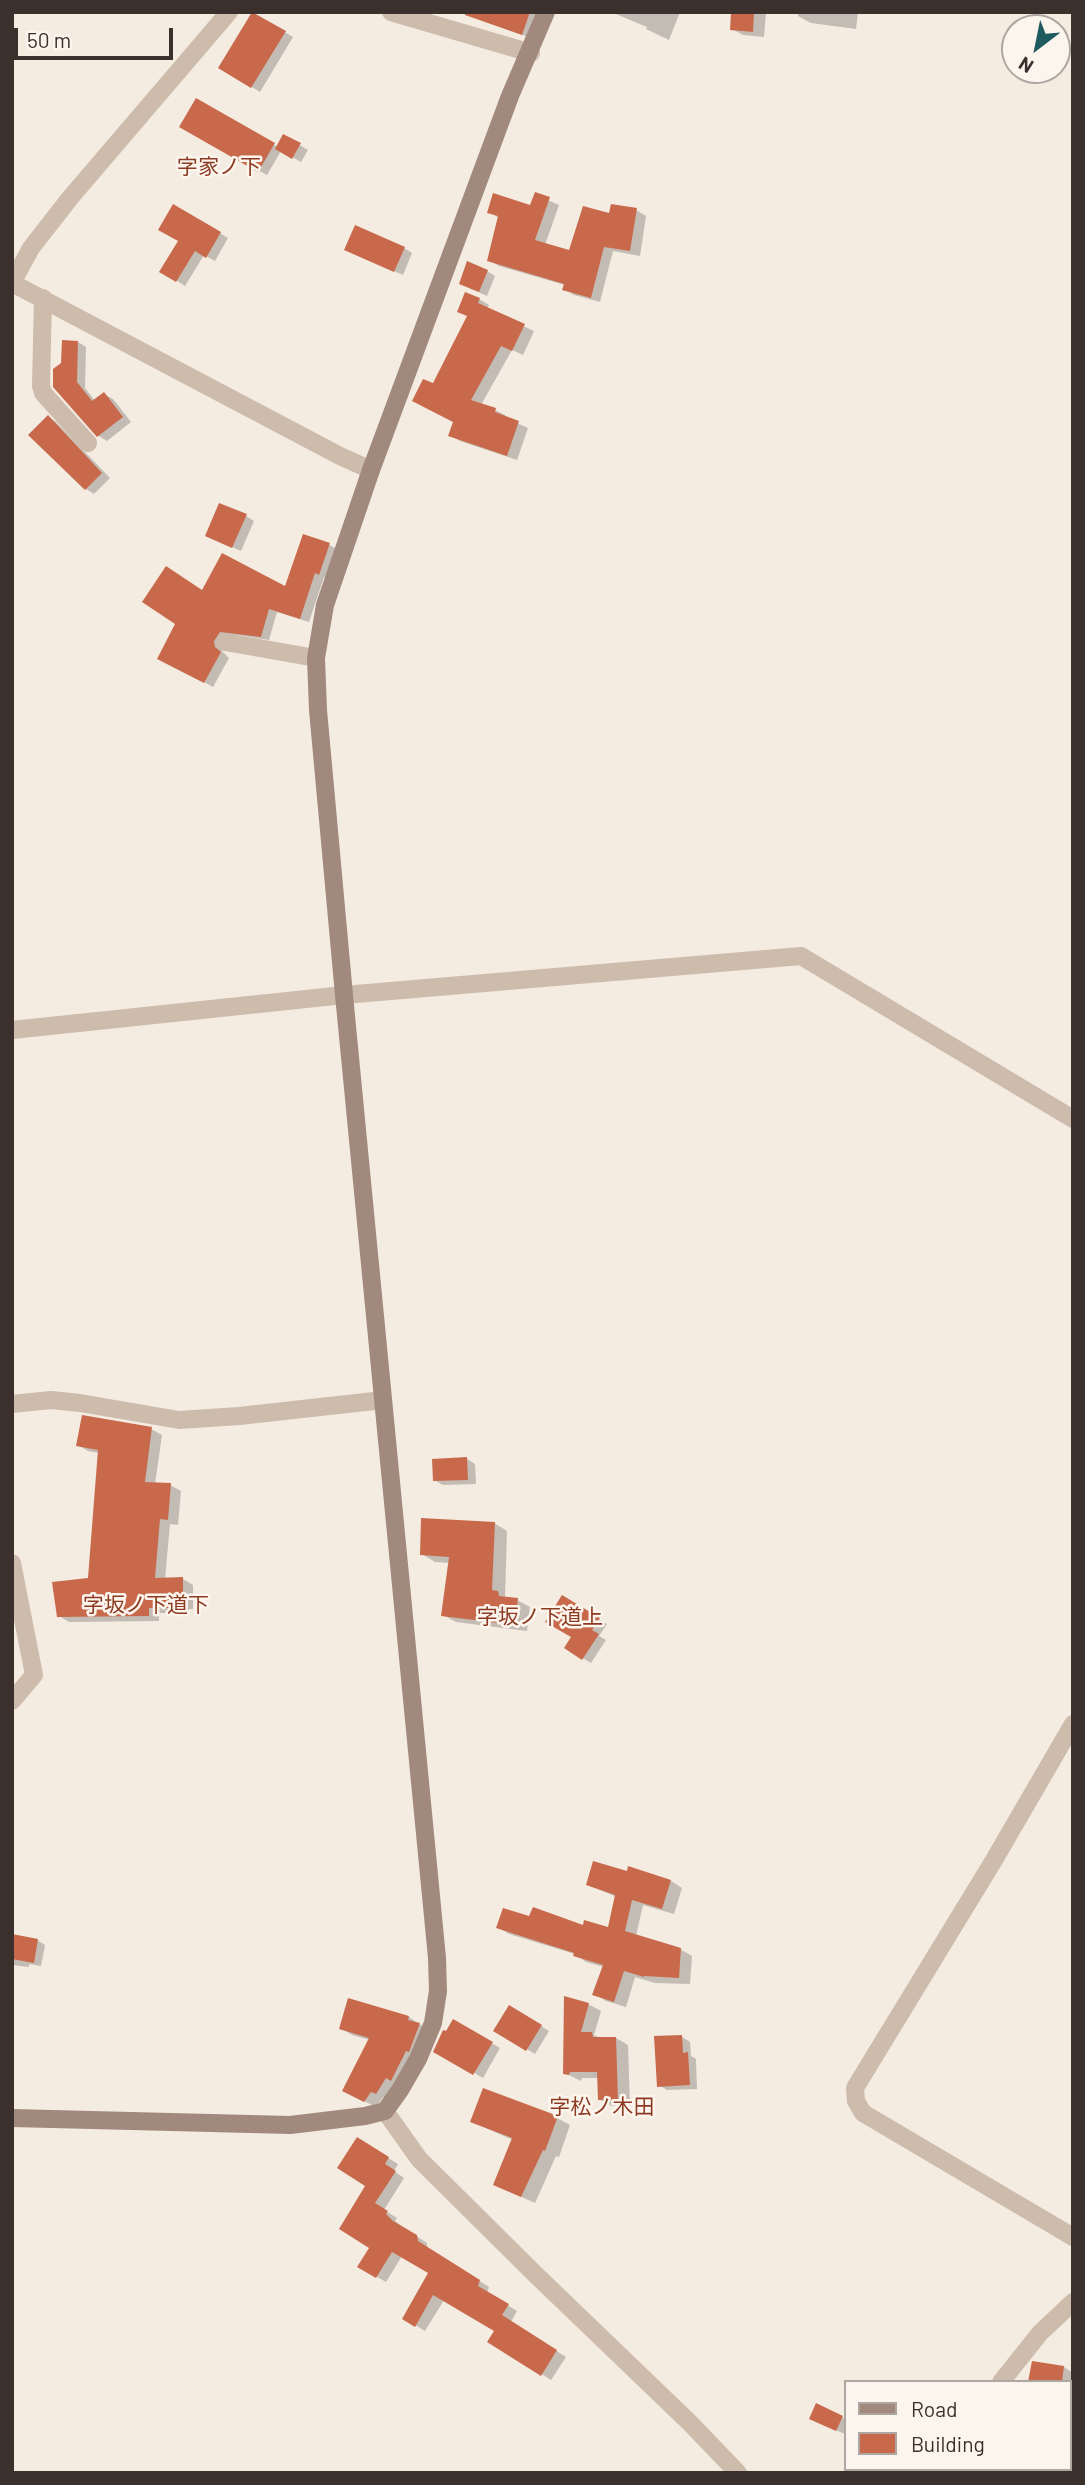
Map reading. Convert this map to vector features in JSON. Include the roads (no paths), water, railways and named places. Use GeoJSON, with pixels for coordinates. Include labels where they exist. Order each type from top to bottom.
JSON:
{"type":"FeatureCollection","features":[{"type":"Feature","properties":{"kind":"street"},"geometry":{"type":"LineString","coordinates":[[229,12],[70,198],[31,248],[12,284],[371,470]]}},
{"type":"Feature","properties":{"kind":"street"},"geometry":{"type":"LineString","coordinates":[[391,12],[531,52]]}},
{"type":"Feature","properties":{"kind":"street"},"geometry":{"type":"LineString","coordinates":[[12,2118],[290,2126],[333,2122],[385,2111],[418,2059],[433,2023],[438,1991],[438,1958],[344,995],[318,710],[316,658],[325,605],[371,470],[510,96],[546,12]]}},
{"type":"Feature","properties":{"kind":"street"},"geometry":{"type":"LineString","coordinates":[[43,298],[43,393],[88,443]]}},
{"type":"Feature","properties":{"kind":"street"},"geometry":{"type":"LineString","coordinates":[[225,642],[316,658]]}},
{"type":"Feature","properties":{"kind":"street"},"geometry":{"type":"LineString","coordinates":[[12,1030],[344,995],[801,956],[1073,1119]]}},
{"type":"Feature","properties":{"kind":"street"},"geometry":{"type":"LineString","coordinates":[[12,1404],[51,1400],[179,1420],[383,1400]]}},
{"type":"Feature","properties":{"kind":"street"},"geometry":{"type":"LineString","coordinates":[[12,1563],[34,1675],[12,1701]]}},
{"type":"Feature","properties":{"kind":"street"},"geometry":{"type":"LineString","coordinates":[[1073,1724],[994,1860],[855,2088],[856,2101],[863,2113],[1073,2237]]}},
{"type":"Feature","properties":{"kind":"street"},"geometry":{"type":"LineString","coordinates":[[385,2111],[419,2159],[690,2423],[736,2472]]}},
{"type":"Feature","properties":{"kind":"street"},"geometry":{"type":"LineString","coordinates":[[1003,2380],[1040,2333],[1073,2302]]}},
{"type":"Feature","properties":{"kind":"district","name":"字家ノ下"},"geometry":{"type":"Point","coordinates":[219,167]}},
{"type":"Feature","properties":{"kind":"district","name":"字坂ノ下道下"},"geometry":{"type":"Point","coordinates":[146,1605]}},
{"type":"Feature","properties":{"kind":"district","name":"字坂ノ下道上"},"geometry":{"type":"Point","coordinates":[540,1617]}},
{"type":"Feature","properties":{"kind":"district","name":"字松ノ木田"},"geometry":{"type":"Point","coordinates":[602,2107]}}]}
